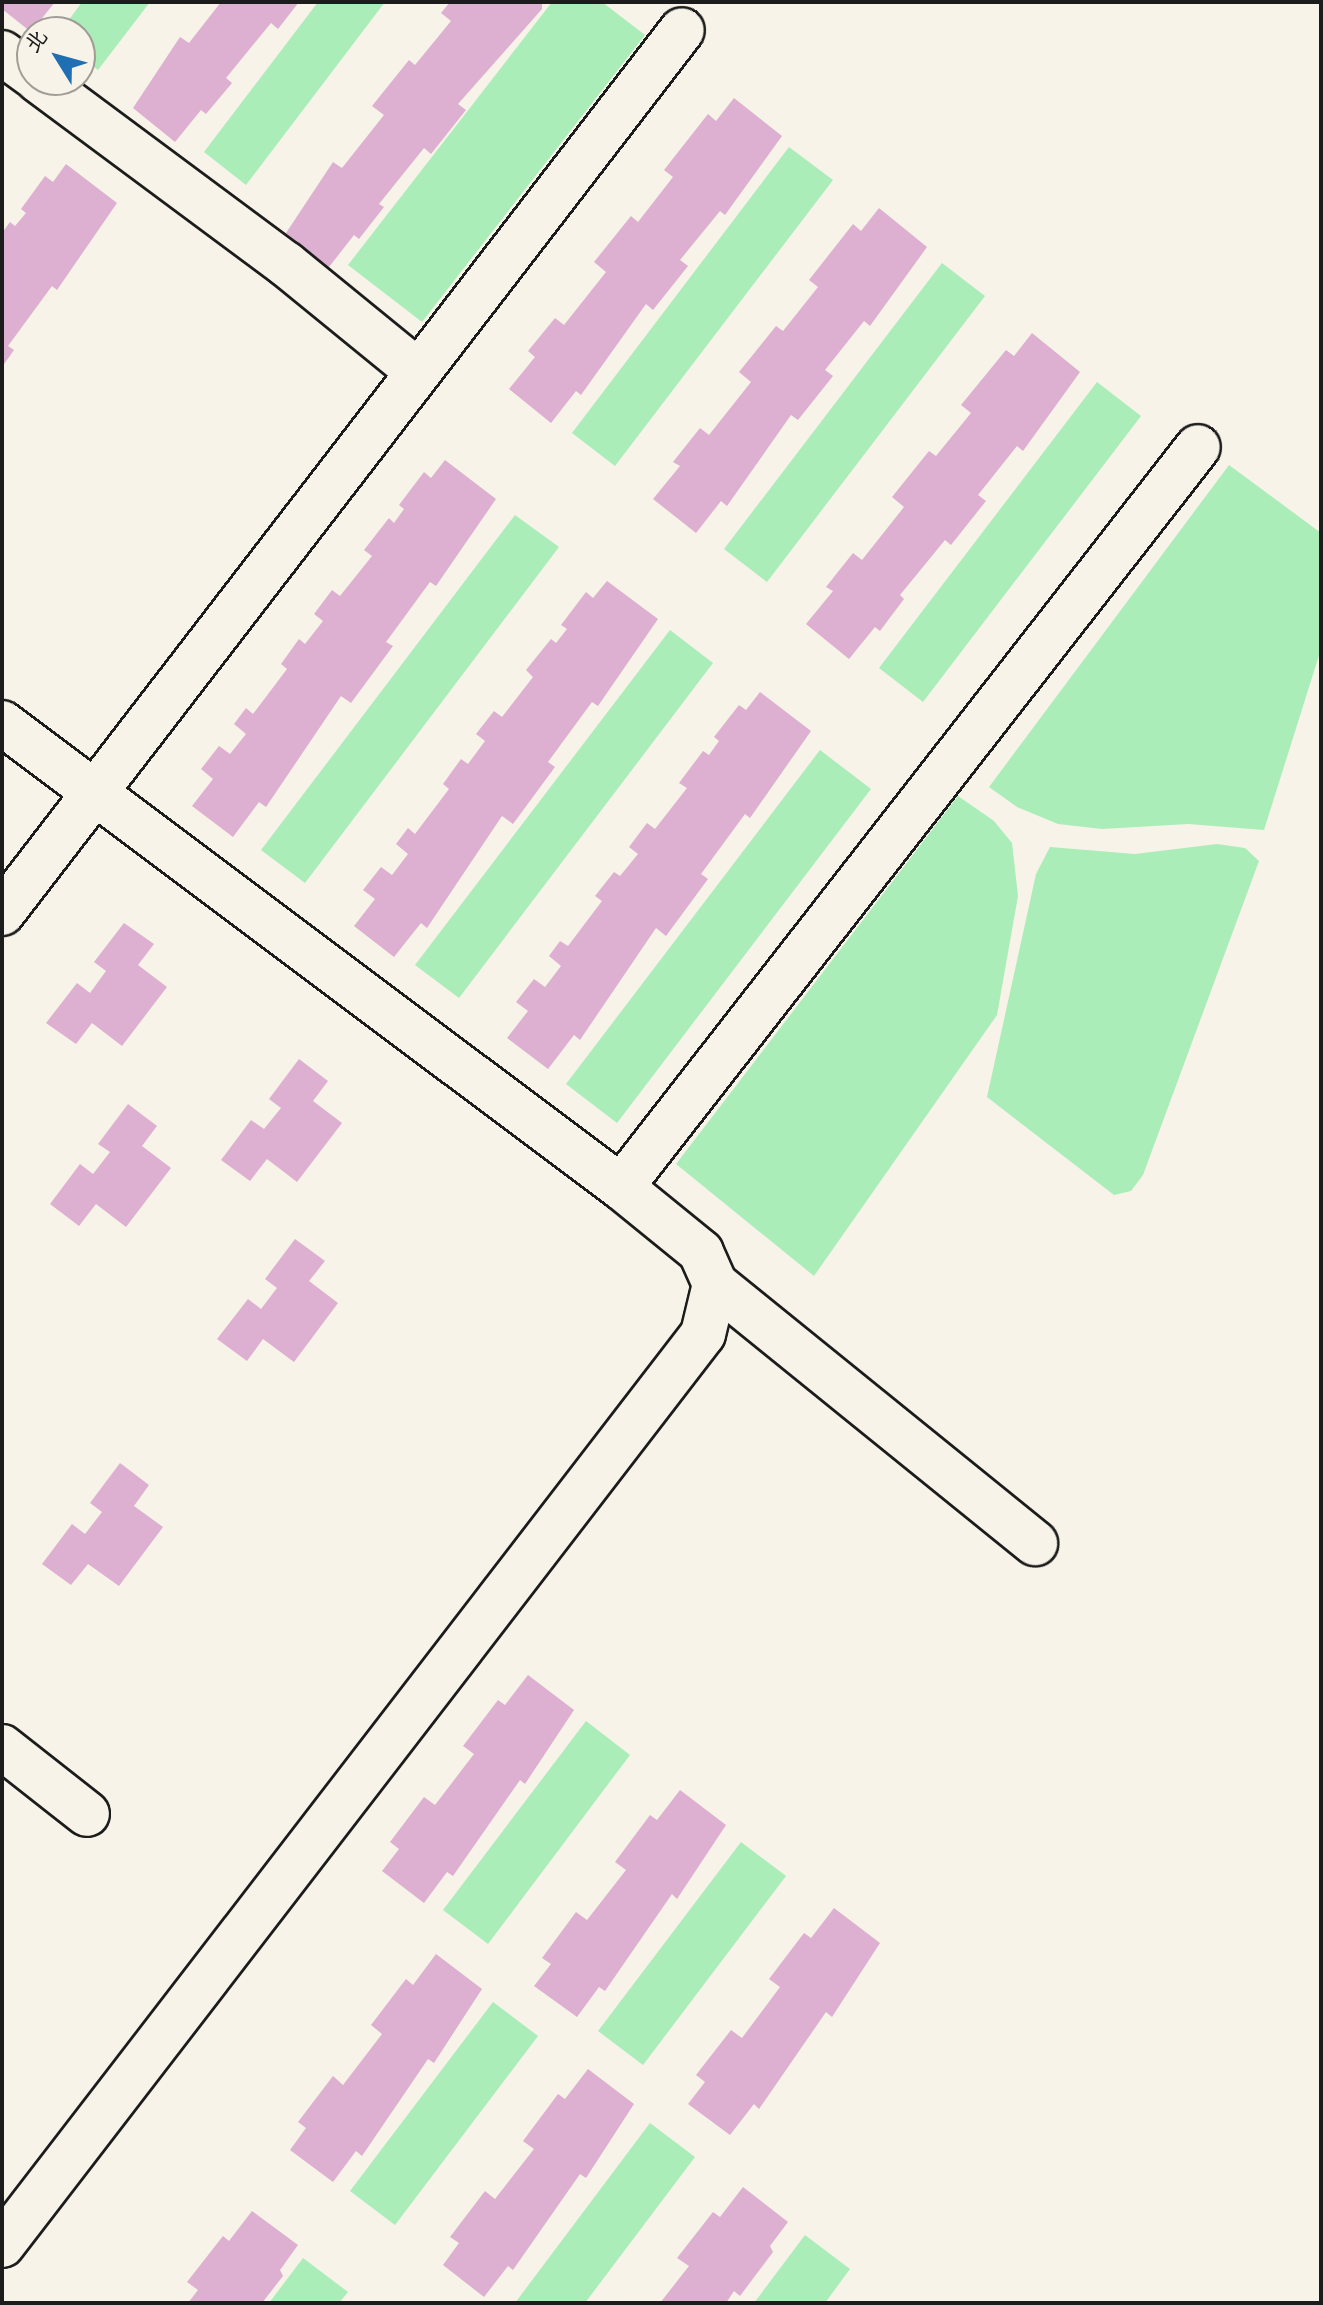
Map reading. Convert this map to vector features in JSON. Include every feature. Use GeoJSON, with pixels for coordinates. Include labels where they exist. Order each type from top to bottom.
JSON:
{"type":"FeatureCollection","features":[{"type":"Feature","properties":{"kind":"lane"},"geometry":{"type":"LineString","coordinates":[[2,913],[416,370],[682,30]]}},
{"type":"Feature","properties":{"kind":"lane"},"geometry":{"type":"LineString","coordinates":[[60,96],[286,264],[416,370]]}},
{"type":"Feature","properties":{"kind":"lane"},"geometry":{"type":"LineString","coordinates":[[621,1187],[1198,447]]}},
{"type":"Feature","properties":{"kind":"lane"},"geometry":{"type":"LineString","coordinates":[[2,723],[621,1187],[701,1252],[715,1284],[1035,1543]]}},
{"type":"Feature","properties":{"kind":"lane"},"geometry":{"type":"LineString","coordinates":[[2,2245],[703,1334],[715,1284]]}},
{"type":"Feature","properties":{"kind":"lane"},"geometry":{"type":"LineString","coordinates":[[2,1747],[87,1814]]}},
{"type":"Feature","properties":{"kind":"green space"},"geometry":{"type":"Polygon","coordinates":[[[82,2],[150,2],[98,70],[96,16],[72,16],[82,2]]]}},
{"type":"Feature","properties":{"kind":"green space"},"geometry":{"type":"Polygon","coordinates":[[[318,2],[385,2],[246,185],[204,152],[318,2]]]}},
{"type":"Feature","properties":{"kind":"green space"},"geometry":{"type":"Polygon","coordinates":[[[552,2],[602,2],[645,35],[422,322],[348,265],[552,2]]]}},
{"type":"Feature","properties":{"kind":"green space"},"geometry":{"type":"Polygon","coordinates":[[[789,147],[833,180],[615,466],[572,433],[789,147]]]}},
{"type":"Feature","properties":{"kind":"green space"},"geometry":{"type":"Polygon","coordinates":[[[942,263],[985,296],[767,582],[724,549],[942,263]]]}},
{"type":"Feature","properties":{"kind":"green space"},"geometry":{"type":"Polygon","coordinates":[[[1097,382],[1141,416],[923,702],[879,668],[1097,382]]]}},
{"type":"Feature","properties":{"kind":"green space"},"geometry":{"type":"Polygon","coordinates":[[[1229,465],[1321,533],[1321,649],[1264,830],[1188,824],[1102,829],[1058,824],[1017,807],[989,787],[1229,465]]]}},
{"type":"Feature","properties":{"kind":"green space"},"geometry":{"type":"Polygon","coordinates":[[[515,515],[559,547],[305,883],[261,850],[515,515]]]}},
{"type":"Feature","properties":{"kind":"green space"},"geometry":{"type":"Polygon","coordinates":[[[670,630],[713,663],[459,998],[415,965],[670,630]]]}},
{"type":"Feature","properties":{"kind":"green space"},"geometry":{"type":"Polygon","coordinates":[[[820,750],[871,789],[617,1123],[566,1084],[820,750]]]}},
{"type":"Feature","properties":{"kind":"green space"},"geometry":{"type":"Polygon","coordinates":[[[958,796],[994,821],[1012,843],[1018,896],[997,1015],[814,1276],[676,1164],[958,796]]]}},
{"type":"Feature","properties":{"kind":"green space"},"geometry":{"type":"Polygon","coordinates":[[[1217,844],[1245,848],[1259,861],[1143,1175],[1131,1191],[1114,1195],[987,1097],[1036,874],[1050,847],[1135,854],[1217,844]]]}},
{"type":"Feature","properties":{"kind":"green space"},"geometry":{"type":"Polygon","coordinates":[[[586,1721],[630,1755],[488,1944],[443,1910],[586,1721]]]}},
{"type":"Feature","properties":{"kind":"green space"},"geometry":{"type":"Polygon","coordinates":[[[741,1842],[786,1876],[643,2065],[598,2031],[741,1842]]]}},
{"type":"Feature","properties":{"kind":"green space"},"geometry":{"type":"Polygon","coordinates":[[[493,2002],[538,2036],[395,2225],[350,2191],[493,2002]]]}},
{"type":"Feature","properties":{"kind":"green space"},"geometry":{"type":"Polygon","coordinates":[[[650,2123],[695,2157],[585,2303],[515,2303],[650,2123]]]}},
{"type":"Feature","properties":{"kind":"green space"},"geometry":{"type":"Polygon","coordinates":[[[805,2235],[850,2269],[825,2303],[754,2303],[805,2235]]]}},
{"type":"Feature","properties":{"kind":"green space"},"geometry":{"type":"Polygon","coordinates":[[[303,2258],[348,2292],[339,2303],[269,2303],[303,2258]]]}},
{"type":"Feature","properties":{"kind":"building"},"geometry":{"type":"Polygon","coordinates":[[[2,2],[55,2],[44,16],[16,16],[16,20],[2,9],[2,2]]]}},
{"type":"Feature","properties":{"kind":"building"},"geometry":{"type":"Polygon","coordinates":[[[221,2],[299,2],[278,29],[271,23],[226,78],[232,83],[206,114],[201,110],[175,142],[133,108],[180,37],[189,43],[221,2]]]}},
{"type":"Feature","properties":{"kind":"building"},"geometry":{"type":"Polygon","coordinates":[[[450,2],[542,2],[542,9],[458,104],[466,110],[431,154],[424,148],[379,204],[384,207],[359,239],[354,235],[329,267],[286,233],[333,162],[342,168],[384,115],[372,106],[409,60],[415,65],[451,21],[441,13],[450,2]]]}},
{"type":"Feature","properties":{"kind":"building"},"geometry":{"type":"Polygon","coordinates":[[[734,98],[782,136],[725,215],[720,211],[680,260],[688,266],[653,310],[646,304],[581,395],[576,391],[551,423],[509,389],[535,357],[528,351],[555,318],[564,325],[606,272],[594,262],[631,216],[638,222],[673,177],[664,170],[708,114],[716,121],[734,98]]]}},
{"type":"Feature","properties":{"kind":"building"},"geometry":{"type":"Polygon","coordinates":[[[66,164],[117,203],[57,290],[52,286],[8,346],[14,350],[2,367],[2,233],[10,222],[15,226],[26,213],[21,209],[45,176],[53,182],[66,164]]]}},
{"type":"Feature","properties":{"kind":"building"},"geometry":{"type":"Polygon","coordinates":[[[879,208],[927,247],[870,326],[864,321],[825,370],[833,376],[798,420],[791,415],[727,506],[721,501],[696,533],[653,499],[680,466],[673,462],[700,428],[709,435],[751,382],[739,372],[776,326],[783,331],[818,287],[809,280],[853,224],[861,231],[879,208]]]}},
{"type":"Feature","properties":{"kind":"building"},"geometry":{"type":"Polygon","coordinates":[[[1032,333],[1080,372],[1023,451],[1017,446],[978,495],[986,501],[951,545],[945,540],[900,595],[904,599],[880,631],[875,627],[849,659],[806,624],[833,591],[826,587],[853,553],[862,560],[904,507],[892,497],[929,451],[936,456],[971,413],[961,405],[1006,350],[1014,356],[1032,333]]]}},
{"type":"Feature","properties":{"kind":"building"},"geometry":{"type":"Polygon","coordinates":[[[445,460],[496,499],[436,586],[430,582],[386,642],[393,646],[351,703],[341,696],[266,807],[259,802],[233,837],[192,806],[213,779],[201,769],[219,746],[230,754],[246,734],[234,724],[246,708],[253,714],[287,669],[281,664],[299,639],[305,644],[323,621],[314,614],[332,590],[340,596],[372,556],[364,550],[389,518],[394,523],[404,509],[399,505],[424,472],[431,478],[445,460]]]}},
{"type":"Feature","properties":{"kind":"building"},"geometry":{"type":"Polygon","coordinates":[[[607,581],[658,619],[598,706],[592,702],[548,762],[555,767],[513,824],[502,816],[427,928],[421,923],[394,957],[354,926],[375,899],[363,890],[381,867],[392,875],[408,854],[396,844],[408,828],[415,834],[449,789],[443,784],[461,759],[468,764],[485,741],[476,734],[494,711],[502,717],[533,677],[526,670],[551,639],[556,643],[567,629],[561,625],[586,592],[593,598],[607,581]]]}},
{"type":"Feature","properties":{"kind":"building"},"geometry":{"type":"Polygon","coordinates":[[[760,692],[811,731],[750,818],[745,814],[701,874],[708,879],[666,936],[656,928],[580,1040],[574,1035],[548,1069],[507,1038],[528,1011],[516,1002],[534,979],[545,987],[561,966],[549,956],[560,941],[568,946],[602,901],[595,896],[614,872],[620,876],[638,854],[629,847],[647,823],[655,829],[687,788],[679,783],[703,751],[709,755],[719,741],[714,737],[739,705],[746,710],[760,692]]]}},
{"type":"Feature","properties":{"kind":"building"},"geometry":{"type":"Polygon","coordinates":[[[124,923],[154,944],[138,965],[167,987],[122,1046],[92,1023],[76,1044],[46,1023],[77,983],[90,993],[106,971],[94,962],[124,923]]]}},
{"type":"Feature","properties":{"kind":"building"},"geometry":{"type":"Polygon","coordinates":[[[299,1059],[328,1081],[313,1101],[342,1123],[297,1182],[267,1159],[250,1181],[221,1160],[251,1120],[264,1129],[281,1108],[269,1099],[299,1059]]]}},
{"type":"Feature","properties":{"kind":"building"},"geometry":{"type":"Polygon","coordinates":[[[128,1104],[157,1126],[142,1146],[171,1168],[126,1227],[96,1204],[79,1226],[50,1204],[80,1164],[93,1174],[110,1152],[98,1144],[128,1104]]]}},
{"type":"Feature","properties":{"kind":"building"},"geometry":{"type":"Polygon","coordinates":[[[295,1239],[325,1261],[309,1281],[338,1303],[294,1362],[263,1339],[247,1361],[217,1339],[248,1299],[261,1309],[277,1288],[265,1279],[295,1239]]]}},
{"type":"Feature","properties":{"kind":"building"},"geometry":{"type":"Polygon","coordinates":[[[120,1463],[149,1485],[134,1506],[163,1527],[119,1586],[88,1564],[71,1585],[42,1564],[72,1524],[85,1534],[102,1512],[90,1503],[120,1463]]]}},
{"type":"Feature","properties":{"kind":"building"},"geometry":{"type":"Polygon","coordinates":[[[528,1675],[574,1710],[525,1784],[520,1780],[453,1876],[447,1872],[424,1903],[382,1871],[399,1849],[390,1842],[424,1797],[435,1805],[474,1754],[463,1746],[498,1700],[505,1705],[528,1675]]]}},
{"type":"Feature","properties":{"kind":"building"},"geometry":{"type":"Polygon","coordinates":[[[680,1790],[726,1825],[677,1899],[672,1894],[605,1991],[599,1987],[577,2017],[534,1986],[551,1964],[542,1958],[576,1912],[587,1920],[626,1870],[615,1862],[650,1815],[657,1820],[680,1790]]]}},
{"type":"Feature","properties":{"kind":"building"},"geometry":{"type":"Polygon","coordinates":[[[834,1908],[880,1943],[832,2017],[826,2012],[759,2109],[754,2104],[730,2135],[688,2104],[705,2082],[696,2075],[731,2030],[742,2038],[780,1987],[769,1979],[804,1933],[811,1938],[834,1908]]]}},
{"type":"Feature","properties":{"kind":"building"},"geometry":{"type":"Polygon","coordinates":[[[436,1954],[482,1989],[434,2063],[428,2059],[362,2156],[356,2151],[333,2182],[290,2150],[306,2128],[298,2122],[333,2076],[343,2085],[382,2034],[371,2025],[406,1979],[413,1985],[436,1954]]]}},
{"type":"Feature","properties":{"kind":"building"},"geometry":{"type":"Polygon","coordinates":[[[588,2069],[634,2104],[586,2178],[580,2174],[513,2270],[508,2266],[484,2297],[443,2265],[459,2243],[450,2237],[485,2191],[495,2199],[534,2149],[523,2141],[558,2094],[565,2099],[588,2069]]]}},
{"type":"Feature","properties":{"kind":"building"},"geometry":{"type":"Polygon","coordinates":[[[743,2187],[788,2222],[770,2246],[773,2252],[740,2296],[734,2291],[726,2303],[660,2303],[689,2266],[677,2258],[713,2212],[720,2217],[743,2187]]]}},
{"type":"Feature","properties":{"kind":"building"},"geometry":{"type":"Polygon","coordinates":[[[252,2211],[298,2245],[280,2270],[283,2276],[262,2303],[188,2303],[198,2290],[187,2282],[223,2236],[229,2241],[252,2211]]]}}]}
